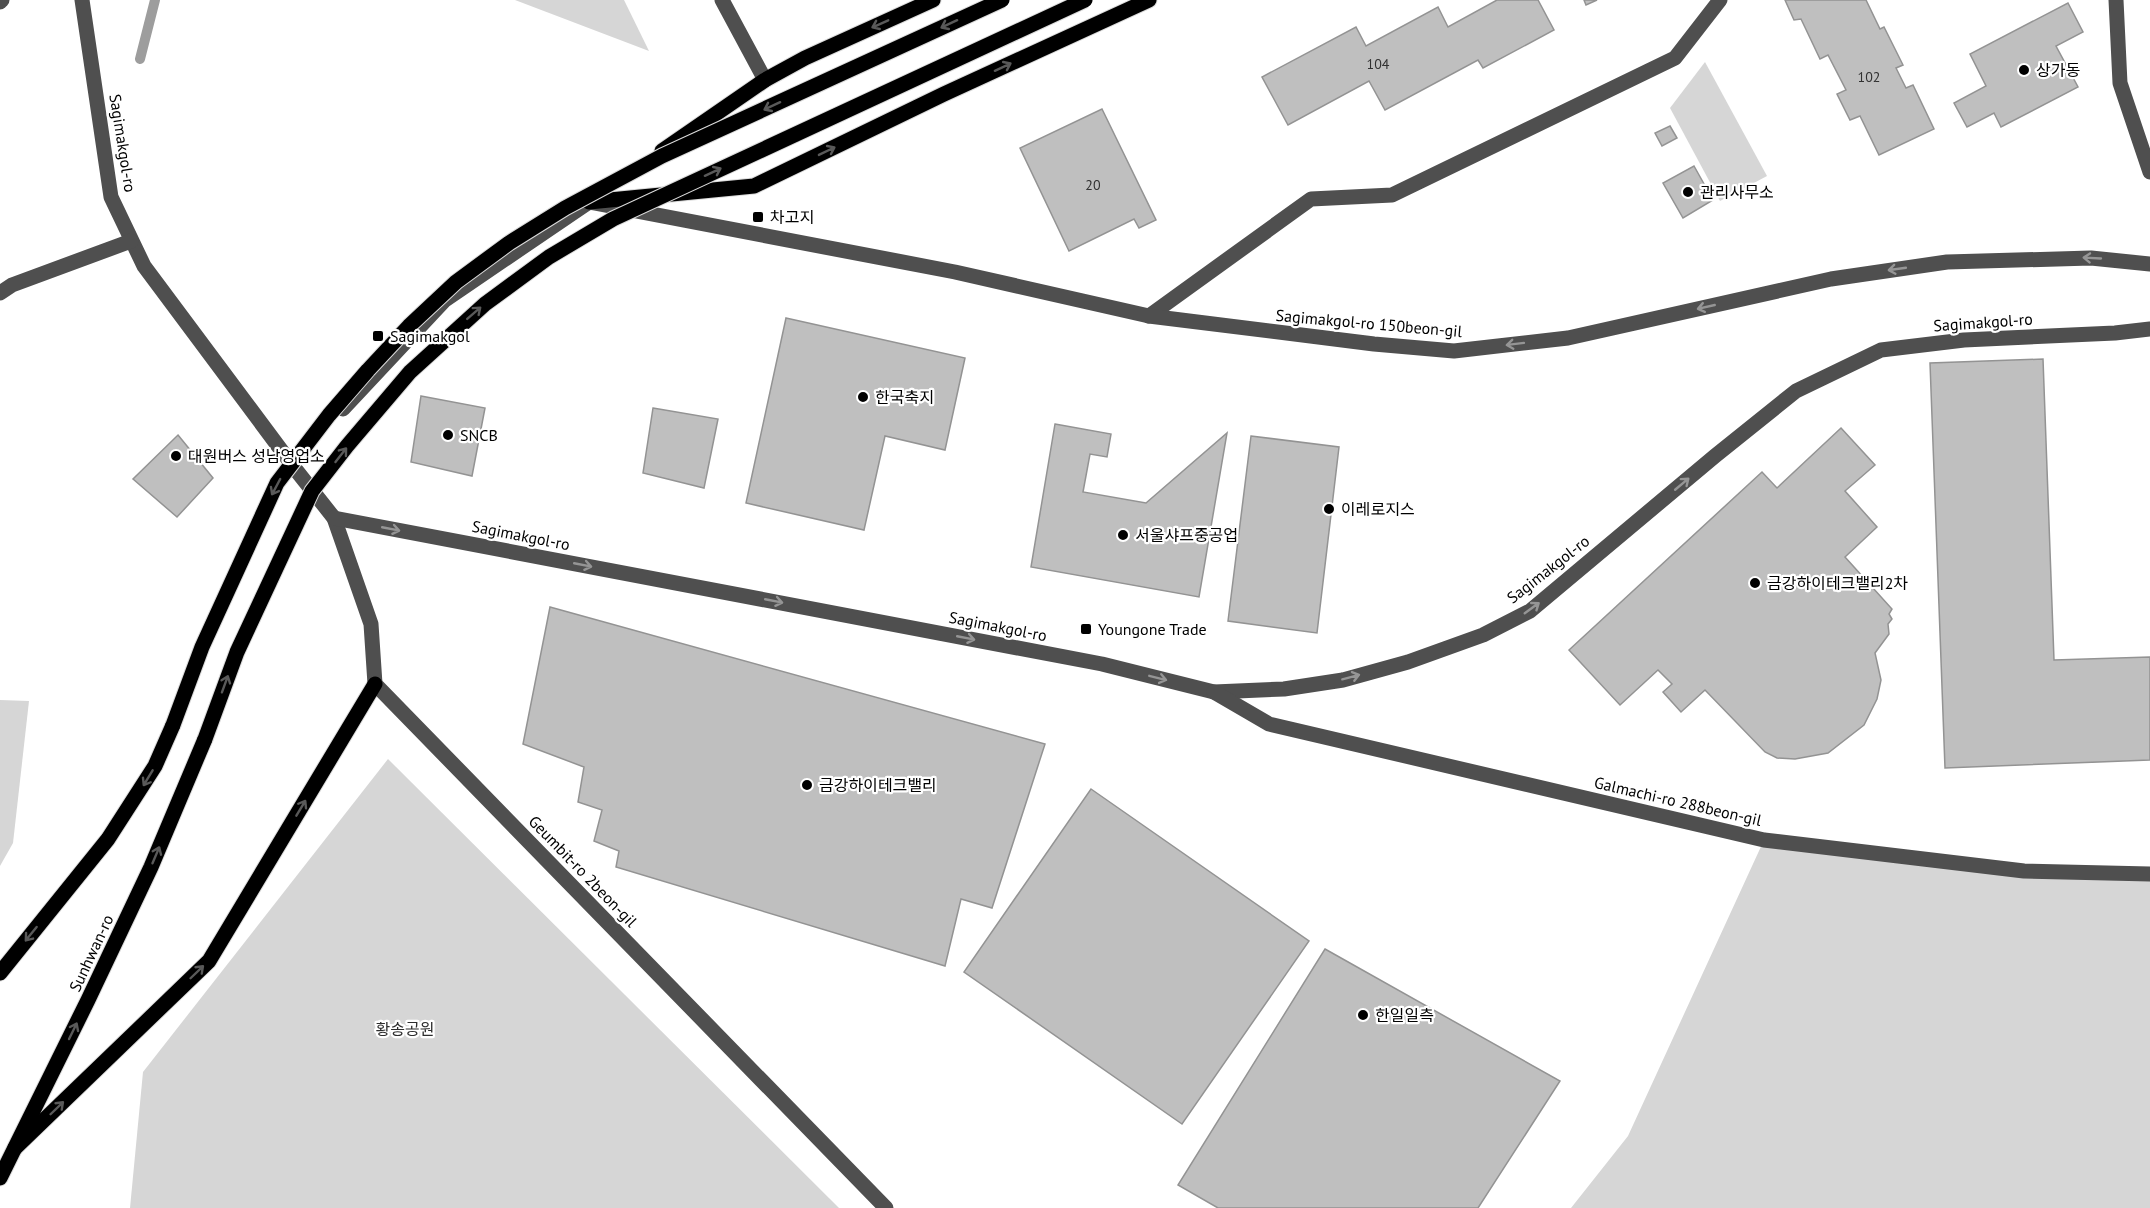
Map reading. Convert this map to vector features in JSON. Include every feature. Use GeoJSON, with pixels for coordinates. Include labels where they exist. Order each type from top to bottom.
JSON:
{"type":"FeatureCollection","features":[{"type":"Feature","properties":{"kind":"main road"},"geometry":{"type":"LineString","coordinates":[[589,202],[765,80],[805,58],[933,0]]}},
{"type":"Feature","properties":{"kind":"main road"},"geometry":{"type":"LineString","coordinates":[[0,973],[108,839],[155,766],[202,647],[277,483],[329,415],[409,326],[456,282],[509,243],[565,208],[643,166],[1002,0]]}},
{"type":"Feature","properties":{"kind":"main road","name":"Sunhwan-ro"},"geometry":{"type":"LineString","coordinates":[[0,1178],[146,877],[205,739],[237,652],[312,491],[410,372],[485,304],[549,257],[613,219],[1085,0]]}},
{"type":"Feature","properties":{"kind":"main road"},"geometry":{"type":"LineString","coordinates":[[589,202],[754,186],[944,94],[1149,0]]}},
{"type":"Feature","properties":{"kind":"main road"},"geometry":{"type":"LineString","coordinates":[[15,1148],[209,961],[375,684]]}},
{"type":"Feature","properties":{"kind":"street","name":"Sagimakgol-ro"},"geometry":{"type":"LineString","coordinates":[[82,0],[111,197],[131,241],[144,266],[334,518],[1102,664],[1214,692],[1284,689],[1343,680],[1408,662],[1483,635],[1530,611],[1796,391],[1881,350],[1964,339],[2115,333],[2150,329]]}},
{"type":"Feature","properties":{"kind":"street"},"geometry":{"type":"LineString","coordinates":[[722,0],[765,80]]}},
{"type":"Feature","properties":{"kind":"street"},"geometry":{"type":"LineString","coordinates":[[1149,316],[1311,199],[1392,195],[1678,57],[1720,0]]}},
{"type":"Feature","properties":{"kind":"street"},"geometry":{"type":"LineString","coordinates":[[2116,0],[2120,83],[2150,172]]}},
{"type":"Feature","properties":{"kind":"street"},"geometry":{"type":"LineString","coordinates":[[296,470],[343,410],[445,300],[589,202]]}},
{"type":"Feature","properties":{"kind":"street","name":"Sagimakgol-ro 150beon-gil"},"geometry":{"type":"LineString","coordinates":[[589,202],[955,272],[1149,316],[1374,344],[1454,351],[1568,338],[1831,279],[1947,262],[2091,258],[2150,264]]}},
{"type":"Feature","properties":{"kind":"street"},"geometry":{"type":"LineString","coordinates":[[0,293],[12,285],[74,264],[131,241]]}},
{"type":"Feature","properties":{"kind":"street"},"geometry":{"type":"LineString","coordinates":[[334,518],[371,624],[375,684]]}},
{"type":"Feature","properties":{"kind":"street","name":"Geumbit-ro 2beon-gil"},"geometry":{"type":"LineString","coordinates":[[375,684],[886,1208]]}},
{"type":"Feature","properties":{"kind":"street","name":"Galmachi-ro 288beon-gil"},"geometry":{"type":"LineString","coordinates":[[1214,692],[1269,724],[1764,840],[2024,872],[2150,874]]}},
{"type":"Feature","properties":{"kind":"green space"},"geometry":{"type":"Polygon","coordinates":[[[515,0],[624,0],[649,51],[515,0]]]}},
{"type":"Feature","properties":{"kind":"green space"},"geometry":{"type":"Polygon","coordinates":[[[1705,62],[1767,176],[1720,201],[1670,108],[1705,62]]]}},
{"type":"Feature","properties":{"kind":"green space"},"geometry":{"type":"Polygon","coordinates":[[[0,700],[29,701],[13,843],[0,866],[0,700]]]}},
{"type":"Feature","properties":{"kind":"green space","name":"황송공원"},"geometry":{"type":"Polygon","coordinates":[[[388,759],[839,1208],[130,1208],[143,1072],[388,759]]]}},
{"type":"Feature","properties":{"kind":"green space"},"geometry":{"type":"Polygon","coordinates":[[[1764,840],[2024,871],[2150,874],[2150,1208],[1571,1208],[1628,1136],[1764,840]]]}},
{"type":"Feature","properties":{"kind":"building"},"geometry":{"type":"Polygon","coordinates":[[[1497,0],[1538,0],[1554,30],[1483,68],[1478,60],[1385,110],[1369,81],[1288,125],[1262,77],[1356,27],[1366,46],[1438,7],[1448,27],[1497,0]]]}},
{"type":"Feature","properties":{"kind":"building"},"geometry":{"type":"Polygon","coordinates":[[[1584,0],[1597,0],[1586,5],[1584,0]]]}},
{"type":"Feature","properties":{"kind":"building"},"geometry":{"type":"Polygon","coordinates":[[[1785,0],[1866,0],[1880,29],[1884,27],[1903,65],[1896,68],[1906,88],[1913,85],[1934,129],[1879,155],[1860,116],[1850,120],[1837,94],[1846,90],[1828,55],[1820,59],[1801,19],[1794,20],[1785,0]]]}},
{"type":"Feature","properties":{"kind":"building","name":"상가동"},"geometry":{"type":"Polygon","coordinates":[[[2068,3],[2083,32],[2056,46],[2078,87],[2001,127],[1994,113],[1967,127],[1954,103],[1986,86],[1970,54],[2068,3]]]}},
{"type":"Feature","properties":{"kind":"building"},"geometry":{"type":"Polygon","coordinates":[[[1102,109],[1156,220],[1139,228],[1134,219],[1069,251],[1020,148],[1102,109]]]}},
{"type":"Feature","properties":{"kind":"building"},"geometry":{"type":"Polygon","coordinates":[[[1670,126],[1677,138],[1662,146],[1655,133],[1670,126]]]}},
{"type":"Feature","properties":{"kind":"building","name":"관리사무소"},"geometry":{"type":"Polygon","coordinates":[[[1694,166],[1713,200],[1683,218],[1663,183],[1694,166]]]}},
{"type":"Feature","properties":{"kind":"building","name":"한국축지"},"geometry":{"type":"Polygon","coordinates":[[[786,318],[965,358],[945,450],[885,436],[864,530],[746,503],[786,318]]]}},
{"type":"Feature","properties":{"kind":"building"},"geometry":{"type":"Polygon","coordinates":[[[2043,359],[2054,660],[2150,657],[2150,760],[1945,768],[1930,363],[2043,359]]]}},
{"type":"Feature","properties":{"kind":"building","name":"SNCB"},"geometry":{"type":"Polygon","coordinates":[[[421,396],[485,408],[472,476],[411,462],[421,396]]]}},
{"type":"Feature","properties":{"kind":"building"},"geometry":{"type":"Polygon","coordinates":[[[653,408],[718,419],[704,488],[643,473],[653,408]]]}},
{"type":"Feature","properties":{"kind":"building","name":"서울샤프중공업"},"geometry":{"type":"Polygon","coordinates":[[[1055,424],[1111,434],[1107,457],[1090,454],[1083,492],[1146,503],[1227,433],[1199,597],[1031,567],[1055,424]]]}},
{"type":"Feature","properties":{"kind":"building","name":"금강하이테크밸리2차"},"geometry":{"type":"Polygon","coordinates":[[[1841,428],[1875,465],[1845,491],[1877,527],[1845,557],[1892,609],[1889,614],[1892,619],[1888,624],[1889,634],[1875,653],[1881,680],[1877,699],[1864,725],[1828,753],[1795,759],[1777,758],[1765,752],[1705,690],[1681,712],[1663,692],[1672,684],[1658,670],[1620,705],[1569,650],[1762,472],[1777,488],[1841,428]]]}},
{"type":"Feature","properties":{"kind":"building","name":"대원버스 성남영업소"},"geometry":{"type":"Polygon","coordinates":[[[178,435],[213,478],[177,517],[133,479],[178,435]]]}},
{"type":"Feature","properties":{"kind":"building"},"geometry":{"type":"Polygon","coordinates":[[[1251,436],[1339,447],[1317,633],[1228,621],[1251,436]]]}},
{"type":"Feature","properties":{"kind":"building","name":"금강하이테크밸리"},"geometry":{"type":"Polygon","coordinates":[[[550,607],[1045,744],[992,908],[961,899],[945,966],[616,867],[619,851],[594,841],[602,810],[578,802],[584,767],[523,744],[550,607]]]}},
{"type":"Feature","properties":{"kind":"building"},"geometry":{"type":"Polygon","coordinates":[[[1091,789],[1309,941],[1182,1124],[964,972],[1091,789]]]}},
{"type":"Feature","properties":{"kind":"building","name":"한일일측"},"geometry":{"type":"Polygon","coordinates":[[[1325,949],[1560,1081],[1478,1208],[1218,1208],[1178,1185],[1325,949]]]}},
{"type":"Feature","properties":{"kind":"waterway"},"geometry":{"type":"LineString","coordinates":[[140,59],[155,0]]}},
{"type":"Feature","properties":{"kind":"place","name":"상가동"},"geometry":{"type":"Point","coordinates":[2024,70]}},
{"type":"Feature","properties":{"kind":"place","name":"관리사무소"},"geometry":{"type":"Point","coordinates":[1688,192]}},
{"type":"Feature","properties":{"kind":"place","name":"차고지"},"geometry":{"type":"Point","coordinates":[758,217]}},
{"type":"Feature","properties":{"kind":"place","name":"Sagimakgol"},"geometry":{"type":"Point","coordinates":[378,336]}},
{"type":"Feature","properties":{"kind":"place","name":"한국축지"},"geometry":{"type":"Point","coordinates":[863,397]}},
{"type":"Feature","properties":{"kind":"place","name":"SNCB"},"geometry":{"type":"Point","coordinates":[448,435]}},
{"type":"Feature","properties":{"kind":"place","name":"대원버스 성남영업소"},"geometry":{"type":"Point","coordinates":[176,456]}},
{"type":"Feature","properties":{"kind":"place","name":"이레로지스"},"geometry":{"type":"Point","coordinates":[1329,509]}},
{"type":"Feature","properties":{"kind":"place","name":"서울샤프중공업"},"geometry":{"type":"Point","coordinates":[1123,535]}},
{"type":"Feature","properties":{"kind":"place","name":"금강하이테크밸리2차"},"geometry":{"type":"Point","coordinates":[1755,583]}},
{"type":"Feature","properties":{"kind":"place","name":"Youngone Trade"},"geometry":{"type":"Point","coordinates":[1086,629]}},
{"type":"Feature","properties":{"kind":"place","name":"금강하이테크밸리"},"geometry":{"type":"Point","coordinates":[807,785]}},
{"type":"Feature","properties":{"kind":"place","name":"한일일측"},"geometry":{"type":"Point","coordinates":[1363,1015]}}]}
